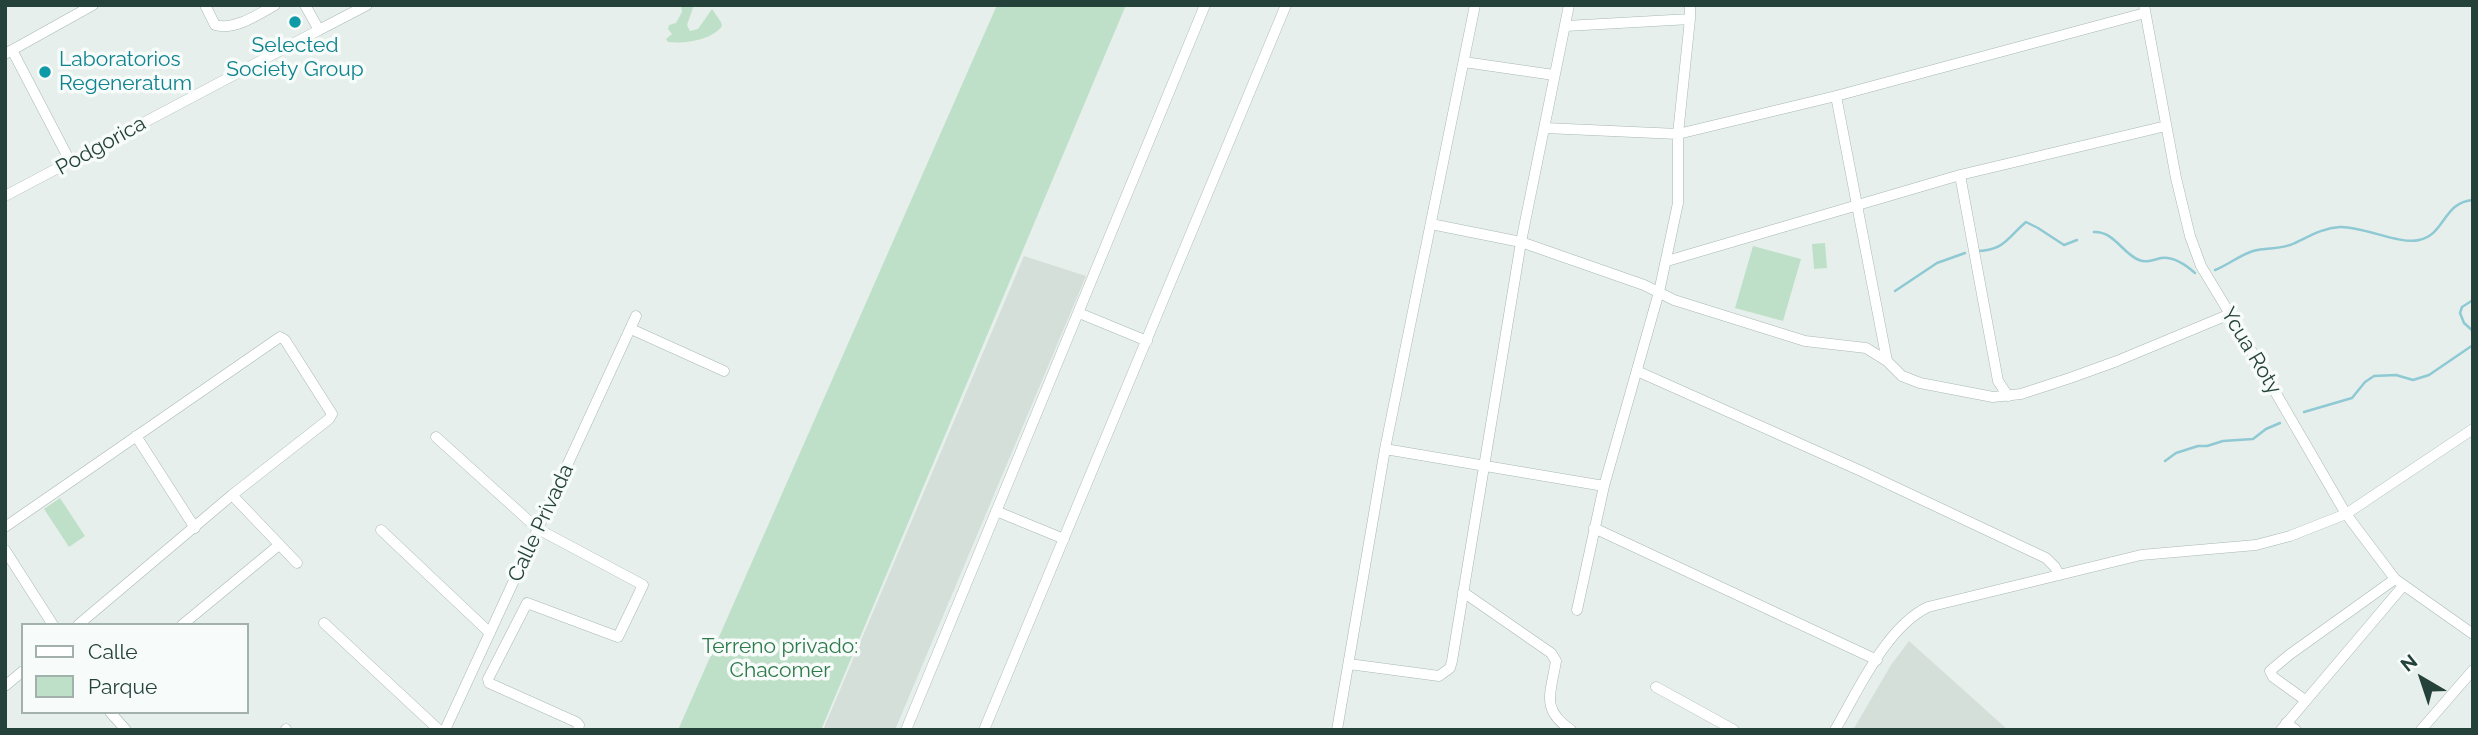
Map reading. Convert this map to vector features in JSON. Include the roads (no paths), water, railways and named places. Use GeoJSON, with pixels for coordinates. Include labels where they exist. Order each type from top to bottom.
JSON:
{"type":"FeatureCollection","features":[{"type":"Feature","properties":{"kind":"street"},"geometry":{"type":"LineString","coordinates":[[71,163],[9,52],[93,5]]}},
{"type":"Feature","properties":{"kind":"street"},"geometry":{"type":"LineString","coordinates":[[205,5],[218,27],[249,20],[275,5]]}},
{"type":"Feature","properties":{"kind":"street"},"geometry":{"type":"LineString","coordinates":[[305,5],[319,30]]}},
{"type":"Feature","properties":{"kind":"street","name":"Podgorica"},"geometry":{"type":"LineString","coordinates":[[5,196],[368,5]]}},
{"type":"Feature","properties":{"kind":"street"},"geometry":{"type":"LineString","coordinates":[[906,730],[1205,5]]}},
{"type":"Feature","properties":{"kind":"street"},"geometry":{"type":"LineString","coordinates":[[984,730],[1286,5]]}},
{"type":"Feature","properties":{"kind":"street"},"geometry":{"type":"LineString","coordinates":[[1337,730],[1385,449],[1475,5]]}},
{"type":"Feature","properties":{"kind":"street"},"geometry":{"type":"LineString","coordinates":[[1349,664],[1440,676],[1450,668],[1521,242],[1569,5]]}},
{"type":"Feature","properties":{"kind":"street"},"geometry":{"type":"LineString","coordinates":[[1577,610],[1604,486],[1659,292],[1678,203],[1678,134],[1690,5]]}},
{"type":"Feature","properties":{"kind":"street"},"geometry":{"type":"LineString","coordinates":[[1545,128],[1678,134],[1836,96],[2145,9]]}},
{"type":"Feature","properties":{"kind":"street","name":"Ycua Roty"},"geometry":{"type":"LineString","coordinates":[[2145,9],[2166,126],[2190,236],[2207,278],[2346,514],[2399,583],[2473,635]]}},
{"type":"Feature","properties":{"kind":"street"},"geometry":{"type":"LineString","coordinates":[[1566,26],[1690,19]]}},
{"type":"Feature","properties":{"kind":"street"},"geometry":{"type":"LineString","coordinates":[[1464,62],[1554,75]]}},
{"type":"Feature","properties":{"kind":"street"},"geometry":{"type":"LineString","coordinates":[[1836,96],[1887,360]]}},
{"type":"Feature","properties":{"kind":"street"},"geometry":{"type":"LineString","coordinates":[[1667,261],[1960,175],[2166,126]]}},
{"type":"Feature","properties":{"kind":"street"},"geometry":{"type":"LineString","coordinates":[[1960,175],[1995,369],[1998,381],[2008,396]]}},
{"type":"Feature","properties":{"kind":"street"},"geometry":{"type":"LineString","coordinates":[[1431,224],[1521,242],[1644,285],[1674,300],[1805,341],[1866,348],[1887,360],[1902,376],[1920,383],[1993,397],[2008,396],[2117,361],[2230,314]]}},
{"type":"Feature","properties":{"kind":"street"},"geometry":{"type":"LineString","coordinates":[[1079,313],[1147,341]]}},
{"type":"Feature","properties":{"kind":"street","name":"Calle Privada"},"geometry":{"type":"LineString","coordinates":[[445,730],[636,316]]}},
{"type":"Feature","properties":{"kind":"street"},"geometry":{"type":"LineString","coordinates":[[631,329],[723,371]]}},
{"type":"Feature","properties":{"kind":"street"},"geometry":{"type":"LineString","coordinates":[[5,527],[283,338],[332,414],[329,419],[232,495],[80,623]]}},
{"type":"Feature","properties":{"kind":"street"},"geometry":{"type":"LineString","coordinates":[[1637,371],[1861,471],[2046,558],[2056,566],[2059,575]]}},
{"type":"Feature","properties":{"kind":"street"},"geometry":{"type":"LineString","coordinates":[[1835,730],[1877,660],[1908,620],[1928,607],[2141,555],[2256,545],[2301,532],[2346,514],[2473,429]]}},
{"type":"Feature","properties":{"kind":"street"},"geometry":{"type":"LineString","coordinates":[[136,436],[195,528]]}},
{"type":"Feature","properties":{"kind":"street"},"geometry":{"type":"LineString","coordinates":[[436,437],[538,529],[643,585],[618,637],[527,603],[488,679],[489,683],[576,722],[579,725],[578,730]]}},
{"type":"Feature","properties":{"kind":"street"},"geometry":{"type":"LineString","coordinates":[[1385,449],[1604,486]]}},
{"type":"Feature","properties":{"kind":"street"},"geometry":{"type":"LineString","coordinates":[[232,495],[297,563]]}},
{"type":"Feature","properties":{"kind":"street"},"geometry":{"type":"LineString","coordinates":[[996,511],[1063,539]]}},
{"type":"Feature","properties":{"kind":"street"},"geometry":{"type":"LineString","coordinates":[[1594,528],[1877,660]]}},
{"type":"Feature","properties":{"kind":"street"},"geometry":{"type":"LineString","coordinates":[[380,530],[490,633]]}},
{"type":"Feature","properties":{"kind":"street"},"geometry":{"type":"LineString","coordinates":[[184,623],[279,545]]}},
{"type":"Feature","properties":{"kind":"street"},"geometry":{"type":"LineString","coordinates":[[5,550],[52,623]]}},
{"type":"Feature","properties":{"kind":"street"},"geometry":{"type":"LineString","coordinates":[[2305,700],[2273,677],[2270,671],[2289,655],[2399,583]]}},
{"type":"Feature","properties":{"kind":"street"},"geometry":{"type":"LineString","coordinates":[[2297,730],[2284,726],[2399,583]]}},
{"type":"Feature","properties":{"kind":"street"},"geometry":{"type":"LineString","coordinates":[[1463,592],[1551,653],[1556,662],[1549,701],[1556,725],[1571,730]]}},
{"type":"Feature","properties":{"kind":"street"},"geometry":{"type":"LineString","coordinates":[[324,623],[439,730]]}},
{"type":"Feature","properties":{"kind":"street"},"geometry":{"type":"LineString","coordinates":[[2421,730],[2473,670]]}},
{"type":"Feature","properties":{"kind":"street"},"geometry":{"type":"LineString","coordinates":[[5,686],[21,673]]}},
{"type":"Feature","properties":{"kind":"street"},"geometry":{"type":"LineString","coordinates":[[1656,687],[1734,730]]}},
{"type":"Feature","properties":{"kind":"street"},"geometry":{"type":"LineString","coordinates":[[112,714],[126,730]]}},
{"type":"Feature","properties":{"kind":"waterway"},"geometry":{"type":"LineString","coordinates":[[2215,270],[2253,251],[2280,248],[2340,227],[2402,240],[2419,240],[2434,232],[2456,206],[2473,200]]}},
{"type":"Feature","properties":{"kind":"waterway"},"geometry":{"type":"LineString","coordinates":[[1976,251],[1999,246],[2026,222],[2064,245],[2077,240]]}},
{"type":"Feature","properties":{"kind":"waterway"},"geometry":{"type":"LineString","coordinates":[[2094,232],[2107,235],[2139,260],[2171,258],[2195,273]]}},
{"type":"Feature","properties":{"kind":"waterway"},"geometry":{"type":"LineString","coordinates":[[1895,291],[1937,263],[1965,253]]}},
{"type":"Feature","properties":{"kind":"waterway"},"geometry":{"type":"LineString","coordinates":[[2473,300],[2462,307],[2460,313],[2464,323],[2473,331]]}},
{"type":"Feature","properties":{"kind":"waterway"},"geometry":{"type":"LineString","coordinates":[[2304,412],[2352,398],[2365,382],[2374,376],[2396,375],[2413,380],[2429,375],[2473,345]]}},
{"type":"Feature","properties":{"kind":"waterway"},"geometry":{"type":"LineString","coordinates":[[2165,461],[2176,453],[2198,446],[2253,439],[2280,423]]}},
{"type":"Feature","properties":{"kind":"place","name":"Selected Society Group"},"geometry":{"type":"Point","coordinates":[295,22]}},
{"type":"Feature","properties":{"kind":"place","name":"Laboratorios Regeneratum"},"geometry":{"type":"Point","coordinates":[45,72]}},
{"type":"Feature","properties":{"kind":"park label","name":"Terreno privado: Chacomer"},"geometry":{"type":"Point","coordinates":[780,659]}}]}
